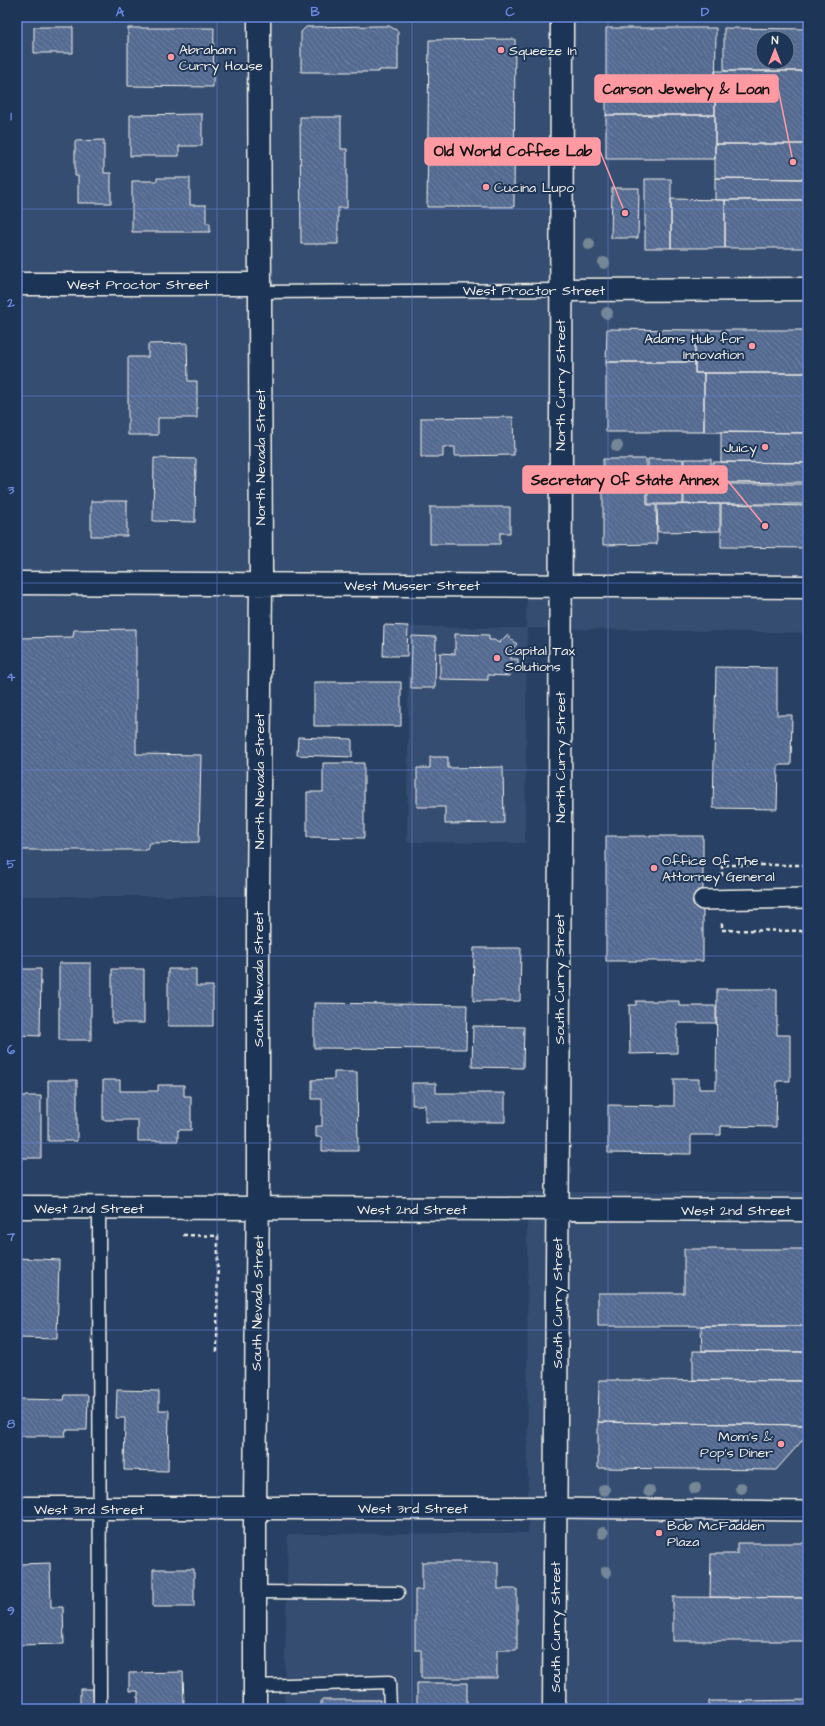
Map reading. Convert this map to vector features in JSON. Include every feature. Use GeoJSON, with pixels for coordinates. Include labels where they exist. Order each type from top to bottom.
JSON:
{"type":"FeatureCollection","features":[{"type":"Feature","properties":{"kind":"street","name":"North Nevada Street"},"geometry":{"type":"LineString","coordinates":[[258,896],[260,584],[259,17]]}},
{"type":"Feature","properties":{"kind":"street","name":"North Curry Street"},"geometry":{"type":"LineString","coordinates":[[559,897],[562,17]]}},
{"type":"Feature","properties":{"kind":"street","name":"West Proctor Street"},"geometry":{"type":"LineString","coordinates":[[17,284],[259,288]]}},
{"type":"Feature","properties":{"kind":"street","name":"West Proctor Street"},"geometry":{"type":"LineString","coordinates":[[561,290],[808,289]]}},
{"type":"Feature","properties":{"kind":"street","name":"West Musser Street"},"geometry":{"type":"LineString","coordinates":[[17,583],[808,587]]}},
{"type":"Feature","properties":{"kind":"street","name":"South Nevada Street"},"geometry":{"type":"LineString","coordinates":[[255,1709],[258,896]]}},
{"type":"Feature","properties":{"kind":"street","name":"South Curry Street"},"geometry":{"type":"LineString","coordinates":[[554,1709],[559,897]]}},
{"type":"Feature","properties":{"kind":"street"},"geometry":{"type":"LineString","coordinates":[[703,900],[808,898]]}},
{"type":"Feature","properties":{"kind":"street","name":"West 2nd Street"},"geometry":{"type":"LineString","coordinates":[[17,1207],[808,1210]]}},
{"type":"Feature","properties":{"kind":"street","name":"West 3rd Street"},"geometry":{"type":"LineString","coordinates":[[17,1508],[556,1508],[808,1511]]}},
{"type":"Feature","properties":{"kind":"lane","name":"West Proctor Street"},"geometry":{"type":"LineString","coordinates":[[259,288],[561,290]]}},
{"type":"Feature","properties":{"kind":"lane"},"geometry":{"type":"LineString","coordinates":[[99,1208],[100,1709]]}},
{"type":"Feature","properties":{"kind":"lane"},"geometry":{"type":"LineString","coordinates":[[255,1592],[398,1593]]}},
{"type":"Feature","properties":{"kind":"lane"},"geometry":{"type":"LineString","coordinates":[[255,1686],[389,1682],[390,1709]]}},
{"type":"Feature","properties":{"kind":"path"},"geometry":{"type":"LineString","coordinates":[[180,1235],[218,1236],[217,1352]]}},
{"type":"Feature","properties":{"kind":"shaded area"},"geometry":{"type":"Polygon","coordinates":[[[17,17],[808,17],[808,633],[527,628],[525,843],[407,842],[409,627],[526,628],[527,586],[261,584],[258,896],[17,896],[17,17]]]}},
{"type":"Feature","properties":{"kind":"shaded area"},"geometry":{"type":"Polygon","coordinates":[[[527,1192],[808,1192],[808,1709],[284,1709],[288,1534],[528,1533],[527,1192]]]}},
{"type":"Feature","properties":{"kind":"building"},"geometry":{"type":"Polygon","coordinates":[[[389,26],[398,31],[398,70],[379,70],[379,72],[301,72],[301,32],[306,27],[389,26]]]}},
{"type":"Feature","properties":{"kind":"building"},"geometry":{"type":"Polygon","coordinates":[[[34,27],[73,27],[73,53],[34,53],[34,27]]]}},
{"type":"Feature","properties":{"kind":"building","name":"Abraham Curry House"},"geometry":{"type":"Polygon","coordinates":[[[128,28],[214,28],[213,87],[128,86],[128,28]]]}},
{"type":"Feature","properties":{"kind":"building"},"geometry":{"type":"Polygon","coordinates":[[[606,28],[716,28],[715,115],[606,115],[606,28]]]}},
{"type":"Feature","properties":{"kind":"building"},"geometry":{"type":"Polygon","coordinates":[[[724,28],[808,29],[808,71],[724,71],[724,28]]]}},
{"type":"Feature","properties":{"kind":"building"},"geometry":{"type":"Polygon","coordinates":[[[515,39],[514,207],[427,207],[429,40],[515,39]]]}},
{"type":"Feature","properties":{"kind":"building"},"geometry":{"type":"Polygon","coordinates":[[[715,71],[808,71],[808,144],[715,144],[715,71]]]}},
{"type":"Feature","properties":{"kind":"building"},"geometry":{"type":"Polygon","coordinates":[[[202,114],[202,146],[179,146],[179,156],[130,156],[130,115],[202,114]]]}},
{"type":"Feature","properties":{"kind":"building"},"geometry":{"type":"Polygon","coordinates":[[[606,115],[715,115],[715,159],[606,159],[606,115]]]}},
{"type":"Feature","properties":{"kind":"building"},"geometry":{"type":"Polygon","coordinates":[[[300,117],[341,117],[341,149],[347,149],[347,208],[338,208],[338,244],[301,244],[300,117]]]}},
{"type":"Feature","properties":{"kind":"building"},"geometry":{"type":"Polygon","coordinates":[[[104,140],[104,173],[111,173],[111,203],[78,203],[78,176],[75,176],[75,141],[104,140]]]}},
{"type":"Feature","properties":{"kind":"building"},"geometry":{"type":"Polygon","coordinates":[[[715,144],[808,144],[808,179],[715,178],[715,144]]]}},
{"type":"Feature","properties":{"kind":"building"},"geometry":{"type":"Polygon","coordinates":[[[157,178],[190,178],[190,205],[206,205],[206,223],[210,223],[210,232],[132,232],[132,181],[157,181],[157,178]]]}},
{"type":"Feature","properties":{"kind":"building"},"geometry":{"type":"Polygon","coordinates":[[[715,178],[808,179],[808,200],[715,200],[715,178]]]}},
{"type":"Feature","properties":{"kind":"building"},"geometry":{"type":"Polygon","coordinates":[[[645,179],[671,179],[671,248],[645,248],[645,179]]]}},
{"type":"Feature","properties":{"kind":"building"},"geometry":{"type":"Polygon","coordinates":[[[612,188],[639,188],[638,238],[611,238],[612,188]]]}},
{"type":"Feature","properties":{"kind":"building"},"geometry":{"type":"Polygon","coordinates":[[[671,199],[725,200],[725,248],[671,248],[671,199]]]}},
{"type":"Feature","properties":{"kind":"building"},"geometry":{"type":"Polygon","coordinates":[[[725,200],[808,200],[808,248],[725,248],[725,200]]]}},
{"type":"Feature","properties":{"kind":"building"},"geometry":{"type":"Polygon","coordinates":[[[607,329],[695,330],[695,362],[606,362],[607,329]]]}},
{"type":"Feature","properties":{"kind":"building","name":"Adams Hub for Innovation"},"geometry":{"type":"Polygon","coordinates":[[[695,330],[808,330],[808,373],[695,373],[695,330]]]}},
{"type":"Feature","properties":{"kind":"building"},"geometry":{"type":"Polygon","coordinates":[[[187,343],[188,381],[197,381],[197,418],[158,418],[158,435],[128,435],[128,357],[148,357],[148,344],[187,343]]]}},
{"type":"Feature","properties":{"kind":"building"},"geometry":{"type":"Polygon","coordinates":[[[606,362],[695,362],[695,373],[704,373],[704,432],[606,432],[606,362]]]}},
{"type":"Feature","properties":{"kind":"building"},"geometry":{"type":"Polygon","coordinates":[[[704,373],[808,373],[808,433],[704,432],[704,373]]]}},
{"type":"Feature","properties":{"kind":"building"},"geometry":{"type":"Polygon","coordinates":[[[513,417],[514,455],[455,456],[455,447],[443,447],[443,457],[421,457],[421,418],[513,417]]]}},
{"type":"Feature","properties":{"kind":"building","name":"Juicy"},"geometry":{"type":"Polygon","coordinates":[[[721,432],[808,433],[808,463],[721,462],[721,432]]]}},
{"type":"Feature","properties":{"kind":"building"},"geometry":{"type":"Polygon","coordinates":[[[154,458],[196,459],[195,522],[153,521],[154,458]]]}},
{"type":"Feature","properties":{"kind":"building"},"geometry":{"type":"Polygon","coordinates":[[[603,459],[646,459],[647,505],[656,505],[657,544],[603,545],[603,459]]]}},
{"type":"Feature","properties":{"kind":"building"},"geometry":{"type":"Polygon","coordinates":[[[648,459],[683,459],[683,504],[648,504],[648,459]]]}},
{"type":"Feature","properties":{"kind":"building"},"geometry":{"type":"Polygon","coordinates":[[[684,459],[711,459],[711,484],[808,484],[808,504],[684,504],[684,459]]]}},
{"type":"Feature","properties":{"kind":"building"},"geometry":{"type":"Polygon","coordinates":[[[713,462],[808,463],[808,482],[713,483],[713,462]]]}},
{"type":"Feature","properties":{"kind":"building"},"geometry":{"type":"Polygon","coordinates":[[[91,501],[127,501],[127,536],[91,536],[91,501]]]}},
{"type":"Feature","properties":{"kind":"building"},"geometry":{"type":"Polygon","coordinates":[[[720,504],[720,531],[658,532],[657,505],[720,504]]]}},
{"type":"Feature","properties":{"kind":"building"},"geometry":{"type":"Polygon","coordinates":[[[721,504],[808,506],[808,548],[721,547],[721,504]]]}},
{"type":"Feature","properties":{"kind":"building"},"geometry":{"type":"Polygon","coordinates":[[[430,507],[510,507],[510,533],[500,533],[500,544],[430,544],[430,507]]]}},
{"type":"Feature","properties":{"kind":"building"},"geometry":{"type":"Polygon","coordinates":[[[384,625],[408,626],[407,656],[383,656],[384,625]]]}},
{"type":"Feature","properties":{"kind":"building"},"geometry":{"type":"Polygon","coordinates":[[[136,629],[136,754],[201,755],[199,842],[149,843],[147,850],[17,850],[17,638],[73,637],[74,630],[136,629]]]}},
{"type":"Feature","properties":{"kind":"building"},"geometry":{"type":"Polygon","coordinates":[[[455,634],[489,635],[489,640],[494,640],[499,643],[507,635],[517,644],[511,651],[511,659],[518,659],[518,671],[511,671],[510,676],[488,675],[488,680],[440,679],[440,653],[455,654],[455,634]]]}},
{"type":"Feature","properties":{"kind":"building"},"geometry":{"type":"Polygon","coordinates":[[[412,636],[436,637],[435,688],[411,688],[412,636]]]}},
{"type":"Feature","properties":{"kind":"building"},"geometry":{"type":"Polygon","coordinates":[[[716,667],[777,668],[777,715],[792,715],[791,765],[778,765],[777,809],[713,808],[716,667]]]}},
{"type":"Feature","properties":{"kind":"building"},"geometry":{"type":"Polygon","coordinates":[[[314,682],[401,682],[401,726],[314,726],[314,682]]]}},
{"type":"Feature","properties":{"kind":"building"},"geometry":{"type":"Polygon","coordinates":[[[298,737],[352,739],[352,757],[297,755],[298,737]]]}},
{"type":"Feature","properties":{"kind":"building"},"geometry":{"type":"Polygon","coordinates":[[[430,757],[448,757],[448,768],[503,767],[504,823],[445,824],[445,807],[417,807],[417,768],[430,768],[430,757]]]}},
{"type":"Feature","properties":{"kind":"building"},"geometry":{"type":"Polygon","coordinates":[[[323,763],[364,763],[364,838],[307,837],[307,792],[323,792],[323,763]]]}},
{"type":"Feature","properties":{"kind":"building","name":"Office Of The Attorney General"},"geometry":{"type":"Polygon","coordinates":[[[606,836],[703,836],[703,961],[606,961],[606,836]]]}},
{"type":"Feature","properties":{"kind":"building"},"geometry":{"type":"Polygon","coordinates":[[[474,948],[521,948],[520,1001],[473,1001],[474,948]]]}},
{"type":"Feature","properties":{"kind":"building"},"geometry":{"type":"Polygon","coordinates":[[[59,963],[91,963],[91,1040],[59,1040],[59,963]]]}},
{"type":"Feature","properties":{"kind":"building"},"geometry":{"type":"Polygon","coordinates":[[[17,969],[41,969],[40,1036],[17,1035],[17,969]]]}},
{"type":"Feature","properties":{"kind":"building"},"geometry":{"type":"Polygon","coordinates":[[[112,969],[144,969],[144,1023],[112,1023],[112,969]]]}},
{"type":"Feature","properties":{"kind":"building"},"geometry":{"type":"Polygon","coordinates":[[[168,969],[196,969],[196,986],[213,986],[213,1026],[168,1026],[168,969]]]}},
{"type":"Feature","properties":{"kind":"building"},"geometry":{"type":"Polygon","coordinates":[[[717,989],[777,989],[777,1035],[790,1035],[790,1081],[777,1081],[776,1127],[721,1126],[721,1135],[691,1135],[691,1154],[608,1153],[608,1105],[674,1106],[674,1079],[699,1079],[699,1089],[716,1089],[717,989]]]}},
{"type":"Feature","properties":{"kind":"building"},"geometry":{"type":"Polygon","coordinates":[[[636,1001],[679,1001],[679,1006],[716,1006],[716,1023],[677,1023],[677,1053],[630,1054],[629,1005],[636,1005],[636,1001]]]}},
{"type":"Feature","properties":{"kind":"building"},"geometry":{"type":"Polygon","coordinates":[[[314,1003],[467,1005],[466,1049],[314,1048],[314,1003]]]}},
{"type":"Feature","properties":{"kind":"building"},"geometry":{"type":"Polygon","coordinates":[[[473,1026],[524,1027],[523,1068],[472,1067],[473,1026]]]}},
{"type":"Feature","properties":{"kind":"building"},"geometry":{"type":"Polygon","coordinates":[[[334,1072],[357,1072],[358,1151],[322,1151],[322,1137],[316,1137],[316,1126],[322,1126],[322,1099],[312,1099],[312,1080],[334,1079],[334,1072]]]}},
{"type":"Feature","properties":{"kind":"building"},"geometry":{"type":"Polygon","coordinates":[[[48,1080],[77,1080],[77,1141],[48,1141],[48,1080]]]}},
{"type":"Feature","properties":{"kind":"building"},"geometry":{"type":"Polygon","coordinates":[[[103,1080],[120,1080],[120,1091],[158,1091],[158,1085],[184,1085],[184,1096],[191,1096],[191,1130],[178,1130],[178,1141],[138,1141],[138,1120],[103,1120],[103,1080]]]}},
{"type":"Feature","properties":{"kind":"building"},"geometry":{"type":"Polygon","coordinates":[[[412,1083],[436,1083],[436,1093],[505,1093],[505,1122],[425,1122],[425,1105],[412,1105],[412,1083]]]}},
{"type":"Feature","properties":{"kind":"building"},"geometry":{"type":"Polygon","coordinates":[[[17,1096],[41,1096],[41,1158],[17,1158],[17,1096]]]}},
{"type":"Feature","properties":{"kind":"building"},"geometry":{"type":"Polygon","coordinates":[[[684,1249],[808,1249],[808,1326],[598,1326],[598,1293],[684,1293],[684,1249]]]}},
{"type":"Feature","properties":{"kind":"building"},"geometry":{"type":"Polygon","coordinates":[[[17,1258],[59,1260],[57,1339],[17,1338],[17,1258]]]}},
{"type":"Feature","properties":{"kind":"building"},"geometry":{"type":"Polygon","coordinates":[[[701,1326],[808,1326],[808,1352],[702,1351],[701,1326]]]}},
{"type":"Feature","properties":{"kind":"building"},"geometry":{"type":"Polygon","coordinates":[[[693,1351],[808,1352],[808,1381],[693,1380],[693,1351]]]}},
{"type":"Feature","properties":{"kind":"building"},"geometry":{"type":"Polygon","coordinates":[[[599,1380],[808,1381],[808,1425],[598,1422],[599,1380]]]}},
{"type":"Feature","properties":{"kind":"building"},"geometry":{"type":"Polygon","coordinates":[[[117,1390],[159,1391],[159,1410],[169,1410],[168,1471],[124,1470],[125,1418],[116,1418],[117,1390]]]}},
{"type":"Feature","properties":{"kind":"building"},"geometry":{"type":"Polygon","coordinates":[[[65,1395],[88,1395],[87,1430],[66,1430],[65,1436],[17,1436],[17,1399],[64,1400],[65,1395]]]}},
{"type":"Feature","properties":{"kind":"building"},"geometry":{"type":"Polygon","coordinates":[[[598,1422],[808,1425],[808,1434],[776,1470],[598,1468],[598,1422]]]}},
{"type":"Feature","properties":{"kind":"building"},"geometry":{"type":"Polygon","coordinates":[[[737,1543],[808,1543],[808,1598],[710,1597],[711,1554],[737,1554],[737,1543]]]}},
{"type":"Feature","properties":{"kind":"building"},"geometry":{"type":"Polygon","coordinates":[[[422,1562],[498,1562],[498,1589],[517,1589],[517,1650],[497,1650],[497,1678],[421,1678],[421,1650],[415,1650],[415,1590],[422,1590],[422,1562]]]}},
{"type":"Feature","properties":{"kind":"building"},"geometry":{"type":"Polygon","coordinates":[[[50,1563],[51,1607],[63,1607],[64,1644],[17,1645],[17,1564],[50,1563]]]}},
{"type":"Feature","properties":{"kind":"building"},"geometry":{"type":"Polygon","coordinates":[[[153,1569],[194,1569],[194,1607],[153,1607],[153,1569]]]}},
{"type":"Feature","properties":{"kind":"building"},"geometry":{"type":"Polygon","coordinates":[[[673,1597],[808,1598],[808,1641],[673,1641],[673,1597]]]}},
{"type":"Feature","properties":{"kind":"building"},"geometry":{"type":"Polygon","coordinates":[[[183,1672],[184,1705],[174,1705],[174,1709],[138,1709],[138,1691],[129,1691],[129,1673],[183,1672]]]}},
{"type":"Feature","properties":{"kind":"building"},"geometry":{"type":"Polygon","coordinates":[[[417,1683],[467,1683],[467,1709],[417,1709],[417,1683]]]}},
{"type":"Feature","properties":{"kind":"building"},"geometry":{"type":"Polygon","coordinates":[[[80,1689],[93,1689],[94,1709],[17,1709],[17,1707],[80,1706],[80,1689]]]}},
{"type":"Feature","properties":{"kind":"building"},"geometry":{"type":"Polygon","coordinates":[[[321,1700],[380,1700],[380,1709],[321,1709],[321,1700]]]}},
{"type":"Feature","properties":{"kind":"building"},"geometry":{"type":"Polygon","coordinates":[[[808,1700],[808,1709],[741,1709],[741,1701],[808,1700]]]}},
{"type":"Feature","properties":{"kind":"building"},"geometry":{"type":"Polygon","coordinates":[[[709,1701],[741,1701],[741,1709],[709,1709],[709,1701]]]}},
{"type":"Feature","properties":{"kind":"place","name":"Squeeze In"},"geometry":{"type":"Point","coordinates":[501,50]}},
{"type":"Feature","properties":{"kind":"place","name":"Abraham Curry House"},"geometry":{"type":"Point","coordinates":[171,57]}},
{"type":"Feature","properties":{"kind":"place","name":"Carson Jewelry & Loan"},"geometry":{"type":"Point","coordinates":[793,162]}},
{"type":"Feature","properties":{"kind":"place","name":"Cucina Lupo"},"geometry":{"type":"Point","coordinates":[486,187]}},
{"type":"Feature","properties":{"kind":"place","name":"Old World Coffee Lab"},"geometry":{"type":"Point","coordinates":[625,213]}},
{"type":"Feature","properties":{"kind":"place","name":"Adams Hub for Innovation"},"geometry":{"type":"Point","coordinates":[752,346]}},
{"type":"Feature","properties":{"kind":"place","name":"Juicy"},"geometry":{"type":"Point","coordinates":[765,447]}},
{"type":"Feature","properties":{"kind":"place","name":"Secretary Of State Annex"},"geometry":{"type":"Point","coordinates":[765,526]}},
{"type":"Feature","properties":{"kind":"place","name":"Capital Tax Solutions"},"geometry":{"type":"Point","coordinates":[497,658]}},
{"type":"Feature","properties":{"kind":"place","name":"Office Of The Attorney General"},"geometry":{"type":"Point","coordinates":[654,868]}},
{"type":"Feature","properties":{"kind":"place","name":"Mom's & Pop's Diner"},"geometry":{"type":"Point","coordinates":[781,1444]}},
{"type":"Feature","properties":{"kind":"place","name":"Bob McFadden Plaza"},"geometry":{"type":"Point","coordinates":[659,1533]}}]}
